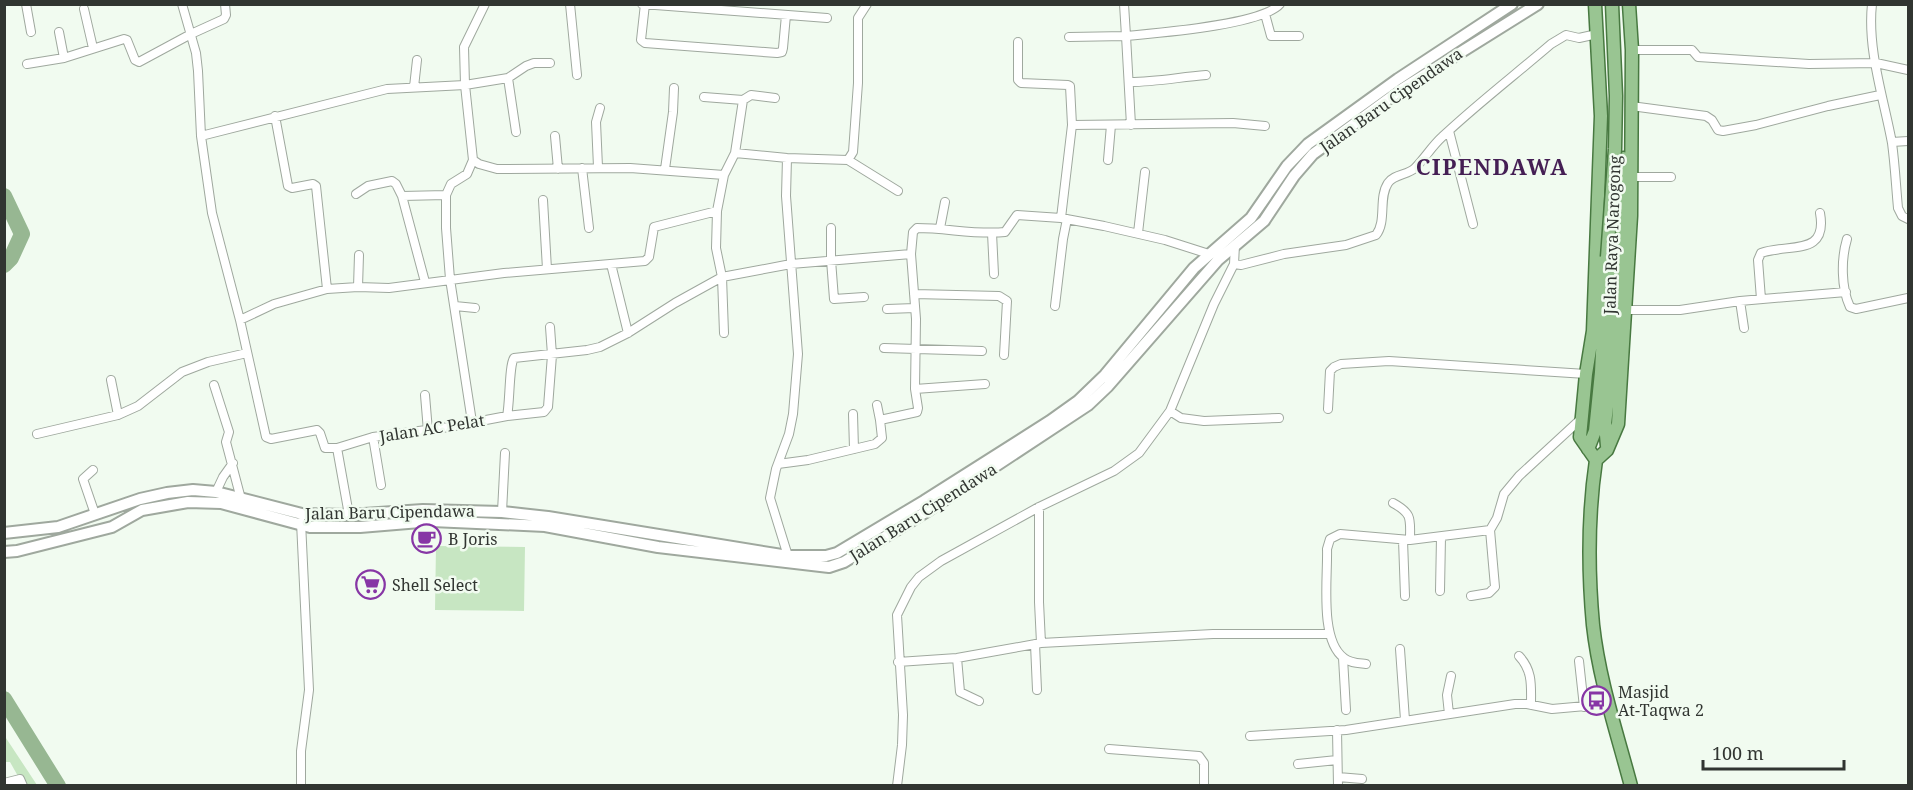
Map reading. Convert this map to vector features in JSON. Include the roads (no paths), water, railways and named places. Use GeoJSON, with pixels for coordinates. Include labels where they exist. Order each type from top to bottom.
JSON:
{"type":"FeatureCollection","features":[{"type":"Feature","properties":{"kind":"main road","name":"Jalan Baru Cipendawa"},"geometry":{"type":"LineString","coordinates":[[1469,39],[1512,4]]}},
{"type":"Feature","properties":{"kind":"main road","name":"Jalan Baru Cipendawa"},"geometry":{"type":"LineString","coordinates":[[4,552],[17,551],[112,527],[142,510],[188,502],[221,503],[300,526],[360,527],[432,521],[545,526],[658,547],[829,567],[844,562],[927,505],[1088,405],[1108,386],[1218,260],[1287,166],[1308,144],[1380,92],[1469,39],[1538,4]]}},
{"type":"Feature","properties":{"kind":"main road","name":"Jalan Raya Narogong"},"geometry":{"type":"LineString","coordinates":[[1595,4],[1601,116],[1593,331],[1580,437],[1596,460]]}},
{"type":"Feature","properties":{"kind":"main road"},"geometry":{"type":"LineString","coordinates":[[1598,57],[1613,33],[1612,4]]}},
{"type":"Feature","properties":{"kind":"main road"},"geometry":{"type":"LineString","coordinates":[[1612,4],[1616,96],[1611,372],[1605,424],[1608,450],[1596,460],[1592,506],[1591,579],[1593,626],[1608,704],[1631,786]]}},
{"type":"Feature","properties":{"kind":"main road"},"geometry":{"type":"LineString","coordinates":[[1588,449],[1595,431],[1624,150],[1625,45],[1622,4]]}},
{"type":"Feature","properties":{"kind":"main road","name":"Jalan Raya Narogong"},"geometry":{"type":"LineString","coordinates":[[1608,450],[1618,424],[1626,310],[1631,177],[1632,50],[1629,4]]}},
{"type":"Feature","properties":{"kind":"main road","name":"Jalan Baru Cipendawa"},"geometry":{"type":"LineString","coordinates":[[1053,425],[1105,375],[1194,268],[1209,254],[1232,242]]}},
{"type":"Feature","properties":{"kind":"main road","name":"Jalan Baru Cipendawa"},"geometry":{"type":"LineString","coordinates":[[4,533],[58,527],[167,493],[193,490],[216,492],[302,514],[350,515],[423,510],[502,512],[548,517],[788,556],[826,556],[837,553],[927,505]]}},
{"type":"Feature","properties":{"kind":"main road"},"geometry":{"type":"LineString","coordinates":[[489,511],[489,524]]}},
{"type":"Feature","properties":{"kind":"street"},"geometry":{"type":"LineString","coordinates":[[26,4],[31,32]]}},
{"type":"Feature","properties":{"kind":"street"},"geometry":{"type":"LineString","coordinates":[[182,4],[198,71],[201,136],[212,213],[240,320],[266,437],[271,439],[317,430],[325,448],[337,448],[350,515]]}},
{"type":"Feature","properties":{"kind":"street"},"geometry":{"type":"LineString","coordinates":[[27,64],[64,58],[116,40],[126,39],[135,60],[139,62],[224,19],[225,4]]}},
{"type":"Feature","properties":{"kind":"street"},"geometry":{"type":"LineString","coordinates":[[472,422],[450,279],[446,195],[451,184],[467,174],[473,160],[465,85],[464,47],[485,4]]}},
{"type":"Feature","properties":{"kind":"street"},"geometry":{"type":"LineString","coordinates":[[570,4],[577,75]]}},
{"type":"Feature","properties":{"kind":"street"},"geometry":{"type":"LineString","coordinates":[[848,160],[853,152],[855,129],[858,18],[867,4]]}},
{"type":"Feature","properties":{"kind":"street"},"geometry":{"type":"LineString","coordinates":[[1124,4],[1131,124]]}},
{"type":"Feature","properties":{"kind":"street"},"geometry":{"type":"LineString","coordinates":[[1069,37],[1126,36],[1203,28],[1265,14],[1280,4]]}},
{"type":"Feature","properties":{"kind":"street"},"geometry":{"type":"LineString","coordinates":[[1872,4],[1871,15],[1880,95],[1892,142],[1898,208],[1902,216],[1908,219]]}},
{"type":"Feature","properties":{"kind":"street"},"geometry":{"type":"LineString","coordinates":[[786,15],[783,48],[782,52],[777,53],[645,43],[641,40],[644,5],[741,8],[826,18]]}},
{"type":"Feature","properties":{"kind":"street"},"geometry":{"type":"LineString","coordinates":[[84,9],[93,48]]}},
{"type":"Feature","properties":{"kind":"street"},"geometry":{"type":"LineString","coordinates":[[1265,14],[1271,36],[1299,36]]}},
{"type":"Feature","properties":{"kind":"street"},"geometry":{"type":"LineString","coordinates":[[59,32],[64,58]]}},
{"type":"Feature","properties":{"kind":"street"},"geometry":{"type":"LineString","coordinates":[[1234,264],[1241,265],[1284,254],[1347,245],[1372,237],[1379,230],[1380,211],[1387,184],[1416,167],[1449,131],[1551,45],[1566,35],[1579,38],[1597,34]]}},
{"type":"Feature","properties":{"kind":"street"},"geometry":{"type":"LineString","coordinates":[[1018,42],[1020,82],[1070,86],[1072,125],[1055,306]]}},
{"type":"Feature","properties":{"kind":"street"},"geometry":{"type":"LineString","coordinates":[[1632,50],[1692,50],[1698,57],[1809,64],[1876,63],[1908,70]]}},
{"type":"Feature","properties":{"kind":"street"},"geometry":{"type":"LineString","coordinates":[[414,87],[417,60]]}},
{"type":"Feature","properties":{"kind":"street"},"geometry":{"type":"LineString","coordinates":[[201,136],[387,88],[465,85],[508,78],[534,63],[550,63]]}},
{"type":"Feature","properties":{"kind":"street"},"geometry":{"type":"LineString","coordinates":[[1130,82],[1156,82],[1173,77],[1206,75]]}},
{"type":"Feature","properties":{"kind":"street"},"geometry":{"type":"LineString","coordinates":[[508,78],[516,132]]}},
{"type":"Feature","properties":{"kind":"street"},"geometry":{"type":"LineString","coordinates":[[664,169],[673,112],[674,88]]}},
{"type":"Feature","properties":{"kind":"street"},"geometry":{"type":"LineString","coordinates":[[704,97],[743,100],[751,95],[775,98]]}},
{"type":"Feature","properties":{"kind":"street"},"geometry":{"type":"LineString","coordinates":[[1631,106],[1706,116],[1712,120],[1718,130],[1723,131],[1880,95]]}},
{"type":"Feature","properties":{"kind":"street"},"geometry":{"type":"LineString","coordinates":[[724,333],[722,277],[717,258],[717,211],[724,175],[735,153],[743,100]]}},
{"type":"Feature","properties":{"kind":"street"},"geometry":{"type":"LineString","coordinates":[[598,167],[596,122],[600,108]]}},
{"type":"Feature","properties":{"kind":"street"},"geometry":{"type":"LineString","coordinates":[[275,116],[288,186],[292,188],[313,184],[316,186],[327,290]]}},
{"type":"Feature","properties":{"kind":"street"},"geometry":{"type":"LineString","coordinates":[[1072,125],[1233,123],[1264,126]]}},
{"type":"Feature","properties":{"kind":"street"},"geometry":{"type":"LineString","coordinates":[[1108,160],[1112,125]]}},
{"type":"Feature","properties":{"kind":"street"},"geometry":{"type":"LineString","coordinates":[[1449,131],[1473,224]]}},
{"type":"Feature","properties":{"kind":"street"},"geometry":{"type":"LineString","coordinates":[[555,136],[558,169]]}},
{"type":"Feature","properties":{"kind":"street"},"geometry":{"type":"LineString","coordinates":[[1892,142],[1908,141]]}},
{"type":"Feature","properties":{"kind":"street"},"geometry":{"type":"LineString","coordinates":[[735,153],[848,160],[898,191]]}},
{"type":"Feature","properties":{"kind":"street"},"geometry":{"type":"LineString","coordinates":[[787,158],[786,196],[798,354],[789,434],[778,464],[770,498],[788,556]]}},
{"type":"Feature","properties":{"kind":"street"},"geometry":{"type":"LineString","coordinates":[[473,160],[479,164],[497,168],[664,169],[724,175]]}},
{"type":"Feature","properties":{"kind":"street"},"geometry":{"type":"LineString","coordinates":[[582,168],[589,228]]}},
{"type":"Feature","properties":{"kind":"street"},"geometry":{"type":"LineString","coordinates":[[1138,233],[1145,172]]}},
{"type":"Feature","properties":{"kind":"street"},"geometry":{"type":"LineString","coordinates":[[1631,177],[1671,177]]}},
{"type":"Feature","properties":{"kind":"street"},"geometry":{"type":"LineString","coordinates":[[356,194],[368,186],[386,181],[396,184],[402,196],[425,282]]}},
{"type":"Feature","properties":{"kind":"street"},"geometry":{"type":"LineString","coordinates":[[402,196],[446,195]]}},
{"type":"Feature","properties":{"kind":"street"},"geometry":{"type":"LineString","coordinates":[[543,200],[547,269]]}},
{"type":"Feature","properties":{"kind":"street"},"geometry":{"type":"LineString","coordinates":[[940,228],[945,202]]}},
{"type":"Feature","properties":{"kind":"street"},"geometry":{"type":"LineString","coordinates":[[240,320],[274,304],[327,290],[358,287],[389,288],[450,279],[645,261],[648,259],[654,227],[717,211]]}},
{"type":"Feature","properties":{"kind":"street"},"geometry":{"type":"LineString","coordinates":[[1761,299],[1758,260],[1761,253],[1772,249],[1809,245],[1816,241],[1821,235],[1820,213]]}},
{"type":"Feature","properties":{"kind":"street"},"geometry":{"type":"LineString","coordinates":[[880,420],[916,412],[918,408],[915,389],[915,308],[911,254],[915,229],[940,228],[992,233],[1007,231],[1017,215],[1064,219],[1138,233],[1209,254]]}},
{"type":"Feature","properties":{"kind":"street"},"geometry":{"type":"LineString","coordinates":[[831,228],[834,298],[864,297]]}},
{"type":"Feature","properties":{"kind":"street"},"geometry":{"type":"LineString","coordinates":[[992,233],[994,274]]}},
{"type":"Feature","properties":{"kind":"street"},"geometry":{"type":"LineString","coordinates":[[1847,239],[1843,261],[1846,292],[1849,305],[1854,310],[1908,298]]}},
{"type":"Feature","properties":{"kind":"street"},"geometry":{"type":"LineString","coordinates":[[897,786],[903,715],[898,662],[897,615],[911,587],[919,577],[941,561],[1039,507],[1114,471],[1130,461],[1144,446],[1170,411],[1214,304],[1234,264],[1232,242]]}},
{"type":"Feature","properties":{"kind":"street","name":"Jalan AC Pelat"},"geometry":{"type":"LineString","coordinates":[[337,448],[373,437],[507,416],[512,360],[600,347],[722,277],[791,264],[911,254]]}},
{"type":"Feature","properties":{"kind":"street"},"geometry":{"type":"LineString","coordinates":[[358,287],[359,255]]}},
{"type":"Feature","properties":{"kind":"street"},"geometry":{"type":"LineString","coordinates":[[611,264],[628,333]]}},
{"type":"Feature","properties":{"kind":"street"},"geometry":{"type":"LineString","coordinates":[[1626,310],[1680,310],[1740,300],[1846,292]]}},
{"type":"Feature","properties":{"kind":"street"},"geometry":{"type":"LineString","coordinates":[[914,294],[1004,297],[1007,301],[1004,355]]}},
{"type":"Feature","properties":{"kind":"street"},"geometry":{"type":"LineString","coordinates":[[1740,300],[1744,328]]}},
{"type":"Feature","properties":{"kind":"street"},"geometry":{"type":"LineString","coordinates":[[455,306],[475,308]]}},
{"type":"Feature","properties":{"kind":"street"},"geometry":{"type":"LineString","coordinates":[[887,309],[915,308]]}},
{"type":"Feature","properties":{"kind":"street"},"geometry":{"type":"LineString","coordinates":[[507,416],[547,410],[552,355],[550,327]]}},
{"type":"Feature","properties":{"kind":"street"},"geometry":{"type":"LineString","coordinates":[[884,348],[982,351]]}},
{"type":"Feature","properties":{"kind":"street"},"geometry":{"type":"LineString","coordinates":[[37,434],[118,415],[138,406],[182,372],[208,362],[247,353]]}},
{"type":"Feature","properties":{"kind":"street"},"geometry":{"type":"LineString","coordinates":[[1328,409],[1330,371],[1341,364],[1389,361],[1586,374]]}},
{"type":"Feature","properties":{"kind":"street"},"geometry":{"type":"LineString","coordinates":[[111,380],[118,415]]}},
{"type":"Feature","properties":{"kind":"street"},"geometry":{"type":"LineString","coordinates":[[915,389],[985,384]]}},
{"type":"Feature","properties":{"kind":"street"},"geometry":{"type":"LineString","coordinates":[[214,385],[229,432],[226,442],[241,499]]}},
{"type":"Feature","properties":{"kind":"street"},"geometry":{"type":"LineString","coordinates":[[425,395],[428,430]]}},
{"type":"Feature","properties":{"kind":"street"},"geometry":{"type":"LineString","coordinates":[[778,464],[808,460],[879,442],[882,438],[877,405]]}},
{"type":"Feature","properties":{"kind":"street"},"geometry":{"type":"LineString","coordinates":[[1170,411],[1181,418],[1204,421],[1280,418]]}},
{"type":"Feature","properties":{"kind":"street"},"geometry":{"type":"LineString","coordinates":[[853,414],[854,448]]}},
{"type":"Feature","properties":{"kind":"street"},"geometry":{"type":"LineString","coordinates":[[1471,596],[1489,592],[1496,585],[1490,530],[1496,522],[1503,494],[1582,418]]}},
{"type":"Feature","properties":{"kind":"street"},"geometry":{"type":"LineString","coordinates":[[373,437],[381,485]]}},
{"type":"Feature","properties":{"kind":"street"},"geometry":{"type":"LineString","coordinates":[[502,512],[505,453]]}},
{"type":"Feature","properties":{"kind":"street"},"geometry":{"type":"LineString","coordinates":[[216,492],[233,463]]}},
{"type":"Feature","properties":{"kind":"street"},"geometry":{"type":"LineString","coordinates":[[93,470],[83,479],[95,514]]}},
{"type":"Feature","properties":{"kind":"street"},"geometry":{"type":"LineString","coordinates":[[1392,503],[1409,515],[1406,596]]}},
{"type":"Feature","properties":{"kind":"street"},"geometry":{"type":"LineString","coordinates":[[1037,690],[1039,507]]}},
{"type":"Feature","properties":{"kind":"street"},"geometry":{"type":"LineString","coordinates":[[301,786],[301,751],[309,690],[300,526],[302,514]]}},
{"type":"Feature","properties":{"kind":"street"},"geometry":{"type":"LineString","coordinates":[[1366,664],[1351,662],[1343,658],[1335,649],[1329,634],[1327,549],[1330,539],[1340,534],[1407,540],[1490,530]]}},
{"type":"Feature","properties":{"kind":"street"},"geometry":{"type":"LineString","coordinates":[[1440,591],[1441,537]]}},
{"type":"Feature","properties":{"kind":"street"},"geometry":{"type":"LineString","coordinates":[[898,662],[957,658],[1038,643],[1213,634],[1329,634]]}},
{"type":"Feature","properties":{"kind":"street"},"geometry":{"type":"LineString","coordinates":[[1400,649],[1405,720]]}},
{"type":"Feature","properties":{"kind":"street"},"geometry":{"type":"LineString","coordinates":[[1519,656],[1528,666],[1531,675],[1531,705]]}},
{"type":"Feature","properties":{"kind":"street"},"geometry":{"type":"LineString","coordinates":[[957,658],[959,690],[962,694],[979,701]]}},
{"type":"Feature","properties":{"kind":"street"},"geometry":{"type":"LineString","coordinates":[[1343,658],[1346,710]]}},
{"type":"Feature","properties":{"kind":"street"},"geometry":{"type":"LineString","coordinates":[[1579,661],[1584,706]]}},
{"type":"Feature","properties":{"kind":"street"},"geometry":{"type":"LineString","coordinates":[[1449,714],[1447,695],[1451,675]]}},
{"type":"Feature","properties":{"kind":"street"},"geometry":{"type":"LineString","coordinates":[[1250,736],[1336,730],[1515,704],[1552,709],[1608,704]]}},
{"type":"Feature","properties":{"kind":"street"},"geometry":{"type":"LineString","coordinates":[[1336,730],[1338,781],[1362,779]]}},
{"type":"Feature","properties":{"kind":"street"},"geometry":{"type":"LineString","coordinates":[[1109,749],[1199,756],[1204,763],[1204,786]]}},
{"type":"Feature","properties":{"kind":"street"},"geometry":{"type":"LineString","coordinates":[[1298,764],[1337,760]]}},
{"type":"Feature","properties":{"kind":"street"},"geometry":{"type":"LineString","coordinates":[[4,783],[20,779],[23,786]]}},
{"type":"Feature","properties":{"kind":"waterway"},"geometry":{"type":"LineString","coordinates":[[4,196],[22,234],[11,258],[4,265]]}},
{"type":"Feature","properties":{"kind":"waterway"},"geometry":{"type":"LineString","coordinates":[[4,699],[58,786]]}},
{"type":"Feature","properties":{"kind":"place","name":"B Joris"},"geometry":{"type":"Point","coordinates":[427,539]}},
{"type":"Feature","properties":{"kind":"place","name":"Shell Select"},"geometry":{"type":"Point","coordinates":[371,585]}},
{"type":"Feature","properties":{"kind":"place","name":"Masjid At-Taqwa 2"},"geometry":{"type":"Point","coordinates":[1597,701]}},
{"type":"Feature","properties":{"kind":"district","name":"CIPENDAWA"},"geometry":{"type":"Point","coordinates":[1492,166]}}]}
